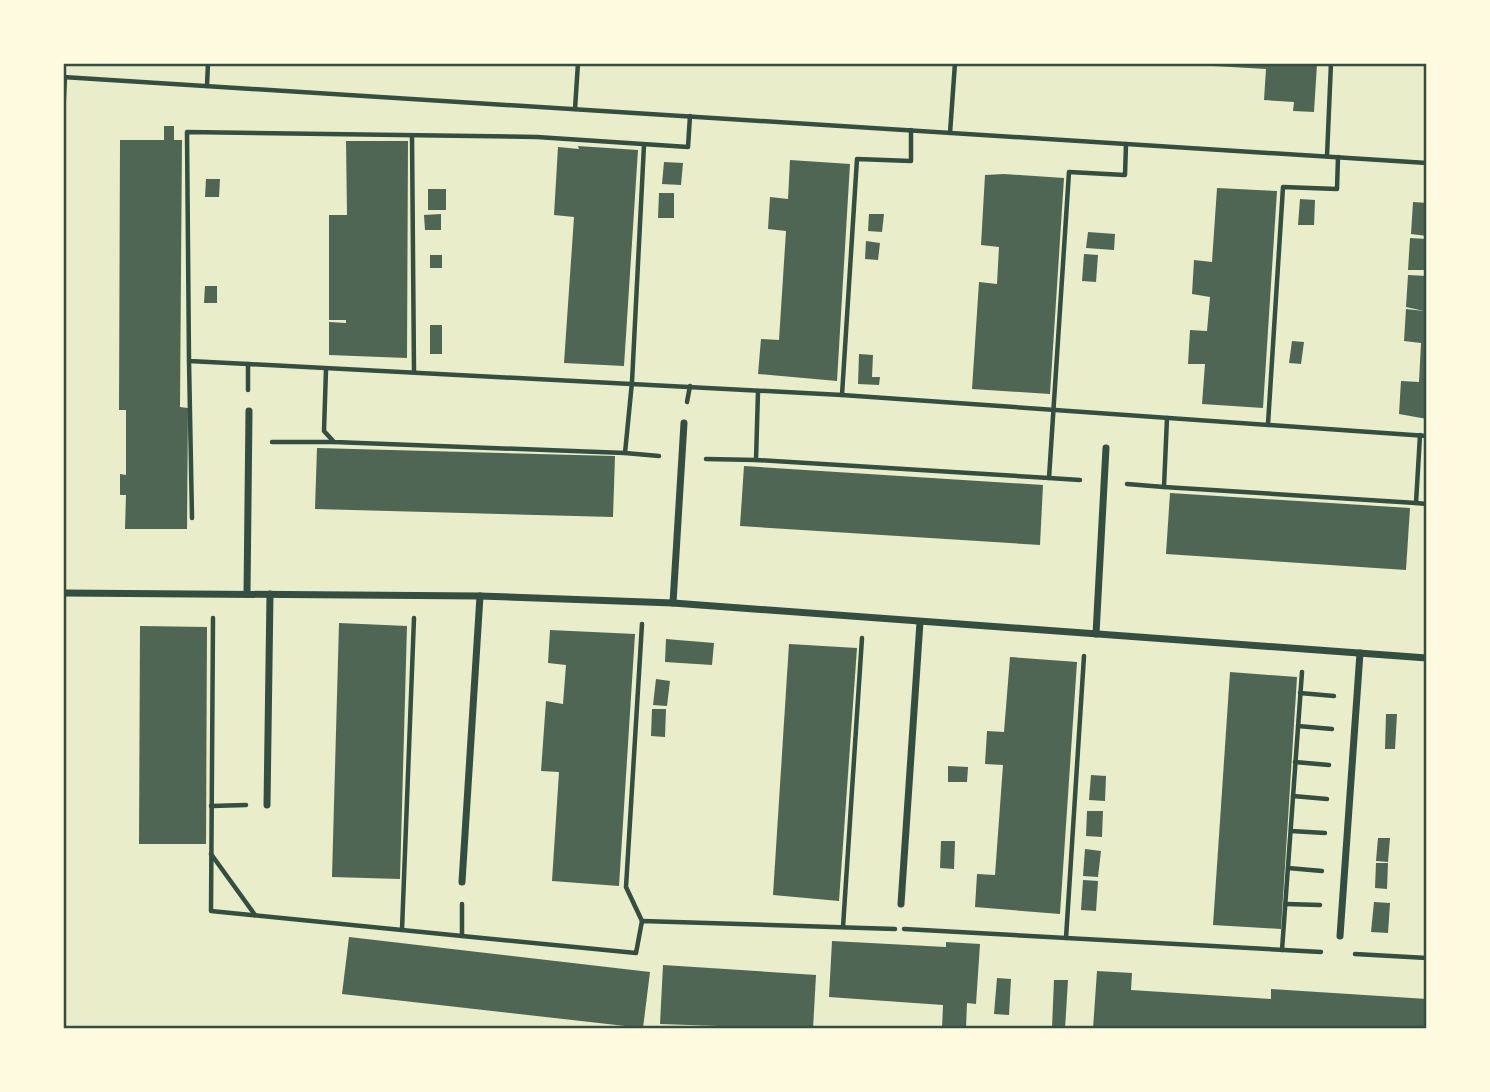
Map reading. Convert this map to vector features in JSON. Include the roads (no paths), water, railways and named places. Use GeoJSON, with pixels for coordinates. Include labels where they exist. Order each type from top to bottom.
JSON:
{"type":"FeatureCollection","features":[{"type":"Feature","properties":{"kind":"street"},"geometry":{"type":"LineString","coordinates":[[247,594],[249,411]]}},
{"type":"Feature","properties":{"kind":"street"},"geometry":{"type":"LineString","coordinates":[[673,603],[684,423]]}},
{"type":"Feature","properties":{"kind":"street"},"geometry":{"type":"LineString","coordinates":[[1096,634],[1105,448]]}},
{"type":"Feature","properties":{"kind":"street"},"geometry":{"type":"LineString","coordinates":[[63,593],[480,596],[673,603],[1427,658]]}},
{"type":"Feature","properties":{"kind":"street"},"geometry":{"type":"LineString","coordinates":[[267,805],[270,594]]}},
{"type":"Feature","properties":{"kind":"street"},"geometry":{"type":"LineString","coordinates":[[462,882],[480,596]]}},
{"type":"Feature","properties":{"kind":"street"},"geometry":{"type":"LineString","coordinates":[[901,904],[920,622]]}},
{"type":"Feature","properties":{"kind":"street"},"geometry":{"type":"LineString","coordinates":[[1340,936],[1360,653]]}}]}
